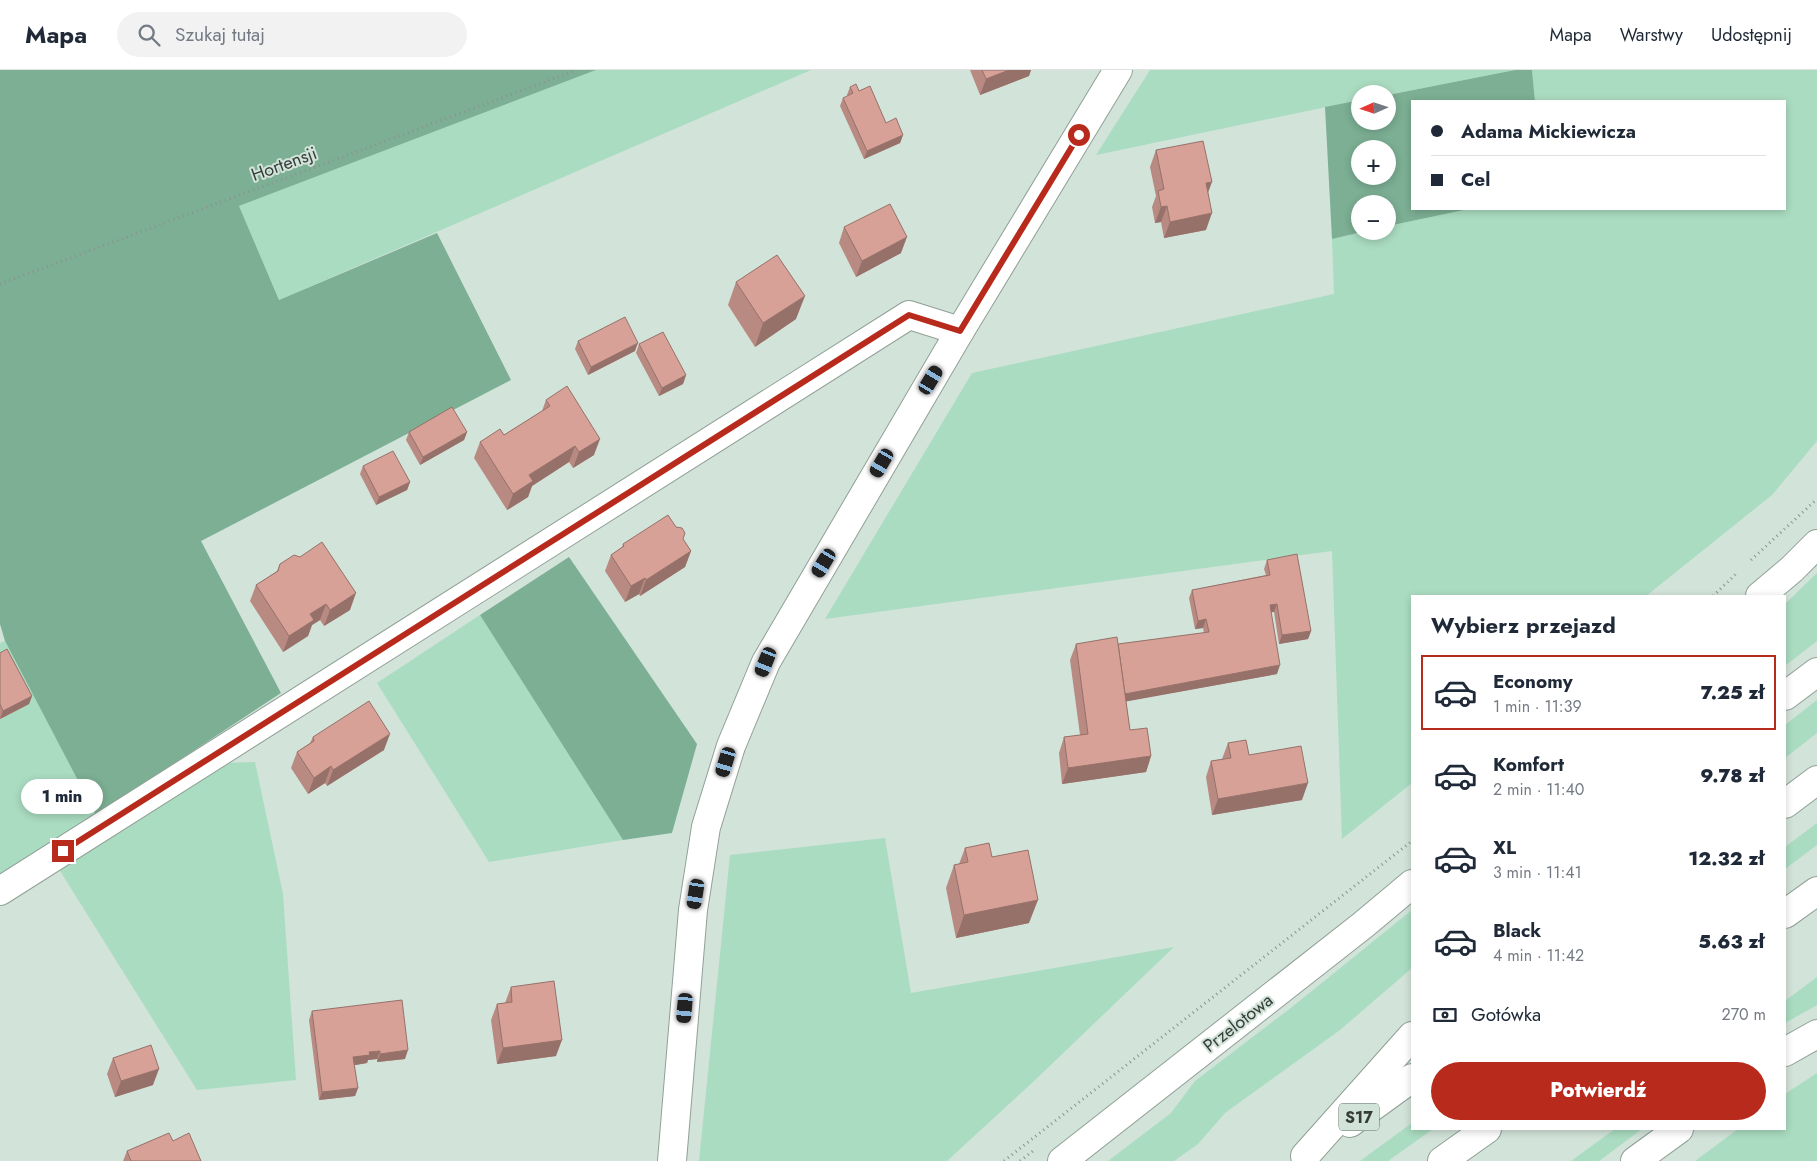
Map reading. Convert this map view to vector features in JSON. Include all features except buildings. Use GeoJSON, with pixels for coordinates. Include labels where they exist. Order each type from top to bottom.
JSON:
{"type":"FeatureCollection","features":[{"type":"Feature","properties":{"kind":"main road"},"geometry":{"type":"LineString","coordinates":[[672,1161],[693,910],[706,827],[731,746],[766,662],[960,331],[1118,70]]}},
{"type":"Feature","properties":{"kind":"main road"},"geometry":{"type":"LineString","coordinates":[[0,891],[909,315],[960,331]]}},
{"type":"Feature","properties":{"kind":"main road"},"geometry":{"type":"LineString","coordinates":[[1761,595],[1792,569],[1817,544]]}},
{"type":"Feature","properties":{"kind":"main road"},"geometry":{"type":"LineString","coordinates":[[1786,695],[1817,672]]}},
{"type":"Feature","properties":{"kind":"main road"},"geometry":{"type":"LineString","coordinates":[[1786,803],[1817,780]]}},
{"type":"Feature","properties":{"kind":"main road","name":"Przelotowa"},"geometry":{"type":"LineString","coordinates":[[1062,1161],[1363,925],[1411,885]]}},
{"type":"Feature","properties":{"kind":"main road"},"geometry":{"type":"LineString","coordinates":[[1786,913],[1817,891]]}},
{"type":"Feature","properties":{"kind":"main road"},"geometry":{"type":"LineString","coordinates":[[1786,1051],[1817,1034]]}},
{"type":"Feature","properties":{"kind":"main road"},"geometry":{"type":"LineString","coordinates":[[1302,1159],[1411,1037]]}},
{"type":"Feature","properties":{"kind":"main road","name":"S17"},"geometry":{"type":"LineString","coordinates":[[1302,1159],[1411,1079]]}},
{"type":"Feature","properties":{"kind":"main road"},"geometry":{"type":"LineString","coordinates":[[1442,1161],[1486,1130]]}},
{"type":"Feature","properties":{"kind":"main road"},"geometry":{"type":"LineString","coordinates":[[1635,1161],[1678,1130]]}},
{"type":"Feature","properties":{"kind":"path","name":"Hortensji"},"geometry":{"type":"LineString","coordinates":[[0,284],[577,70]]}},
{"type":"Feature","properties":{"kind":"path"},"geometry":{"type":"LineString","coordinates":[[1747,564],[1817,498]]}},
{"type":"Feature","properties":{"kind":"path"},"geometry":{"type":"LineString","coordinates":[[1714,595],[1740,570]]}},
{"type":"Feature","properties":{"kind":"path"},"geometry":{"type":"LineString","coordinates":[[1004,1161],[1411,842]]}},
{"type":"Feature","properties":{"kind":"green space"},"geometry":{"type":"Polygon","coordinates":[[[0,70],[596,70],[239,206],[279,300],[437,233],[511,380],[201,541],[281,693],[96,815],[5,641],[0,624],[0,70]]]}},
{"type":"Feature","properties":{"kind":"green space"},"geometry":{"type":"Polygon","coordinates":[[[596,70],[811,70],[279,300],[239,206],[596,70]]]}},
{"type":"Feature","properties":{"kind":"green space"},"geometry":{"type":"Polygon","coordinates":[[[1150,70],[1515,70],[1396,93],[1396,85],[1351,85],[1351,102],[1096,155],[1150,70]]]}},
{"type":"Feature","properties":{"kind":"green space"},"geometry":{"type":"Polygon","coordinates":[[[1515,70],[1532,70],[1535,100],[1411,100],[1411,210],[1464,210],[1396,224],[1396,195],[1351,195],[1351,235],[1332,239],[1325,107],[1351,102],[1351,130],[1396,130],[1396,93],[1515,70]]]}},
{"type":"Feature","properties":{"kind":"green space"},"geometry":{"type":"Polygon","coordinates":[[[1532,70],[1817,70],[1817,441],[1772,495],[1647,595],[1411,595],[1411,784],[1342,839],[1332,551],[825,619],[972,373],[1334,294],[1332,239],[1351,235],[1351,240],[1396,240],[1396,224],[1464,210],[1786,210],[1786,100],[1535,100],[1532,70]]]}},
{"type":"Feature","properties":{"kind":"green space"},"geometry":{"type":"Polygon","coordinates":[[[569,557],[697,744],[672,833],[623,840],[480,615],[569,557]]]}},
{"type":"Feature","properties":{"kind":"green space"},"geometry":{"type":"Polygon","coordinates":[[[1817,573],[1817,641],[1786,665],[1786,603],[1817,573]]]}},
{"type":"Feature","properties":{"kind":"green space"},"geometry":{"type":"Polygon","coordinates":[[[480,615],[623,840],[489,862],[377,683],[480,615]]]}},
{"type":"Feature","properties":{"kind":"green space"},"geometry":{"type":"Polygon","coordinates":[[[5,641],[96,815],[0,875],[0,643],[5,641]]]}},
{"type":"Feature","properties":{"kind":"green space"},"geometry":{"type":"Polygon","coordinates":[[[1817,700],[1817,733],[1786,757],[1786,724],[1817,700]]]}},
{"type":"Feature","properties":{"kind":"green space"},"geometry":{"type":"Polygon","coordinates":[[[255,762],[283,894],[296,1080],[197,1090],[57,866],[220,763],[255,762]]]}},
{"type":"Feature","properties":{"kind":"green space"},"geometry":{"type":"Polygon","coordinates":[[[1817,823],[1817,845],[1786,868],[1786,846],[1817,823]]]}},
{"type":"Feature","properties":{"kind":"green space"},"geometry":{"type":"Polygon","coordinates":[[[885,838],[911,993],[1174,947],[1033,1082],[947,1161],[699,1161],[730,855],[885,838]]]}},
{"type":"Feature","properties":{"kind":"green space"},"geometry":{"type":"Polygon","coordinates":[[[1411,911],[1411,969],[1340,1030],[1225,1113],[1198,1144],[1174,1161],[1108,1161],[1171,1113],[1195,1081],[1292,1007],[1411,911]]]}},
{"type":"Feature","properties":{"kind":"green space"},"geometry":{"type":"Polygon","coordinates":[[[1817,977],[1817,1005],[1786,1022],[1786,1000],[1817,977]]]}},
{"type":"Feature","properties":{"kind":"green space"},"geometry":{"type":"Polygon","coordinates":[[[1817,1073],[1817,1161],[1695,1161],[1737,1130],[1786,1130],[1786,1093],[1817,1073]]]}},
{"type":"Feature","properties":{"kind":"green space"},"geometry":{"type":"Polygon","coordinates":[[[1411,1124],[1411,1130],[1432,1130],[1388,1161],[1360,1161],[1411,1124]]]}},
{"type":"Feature","properties":{"kind":"green space"},"geometry":{"type":"Polygon","coordinates":[[[1614,1130],[1641,1130],[1599,1161],[1571,1161],[1614,1130]]]}},
{"type":"Feature","properties":{"kind":"route"},"geometry":{"type":"LineString","coordinates":[[63,851],[909,315],[960,331],[1079,135]]}}]}
